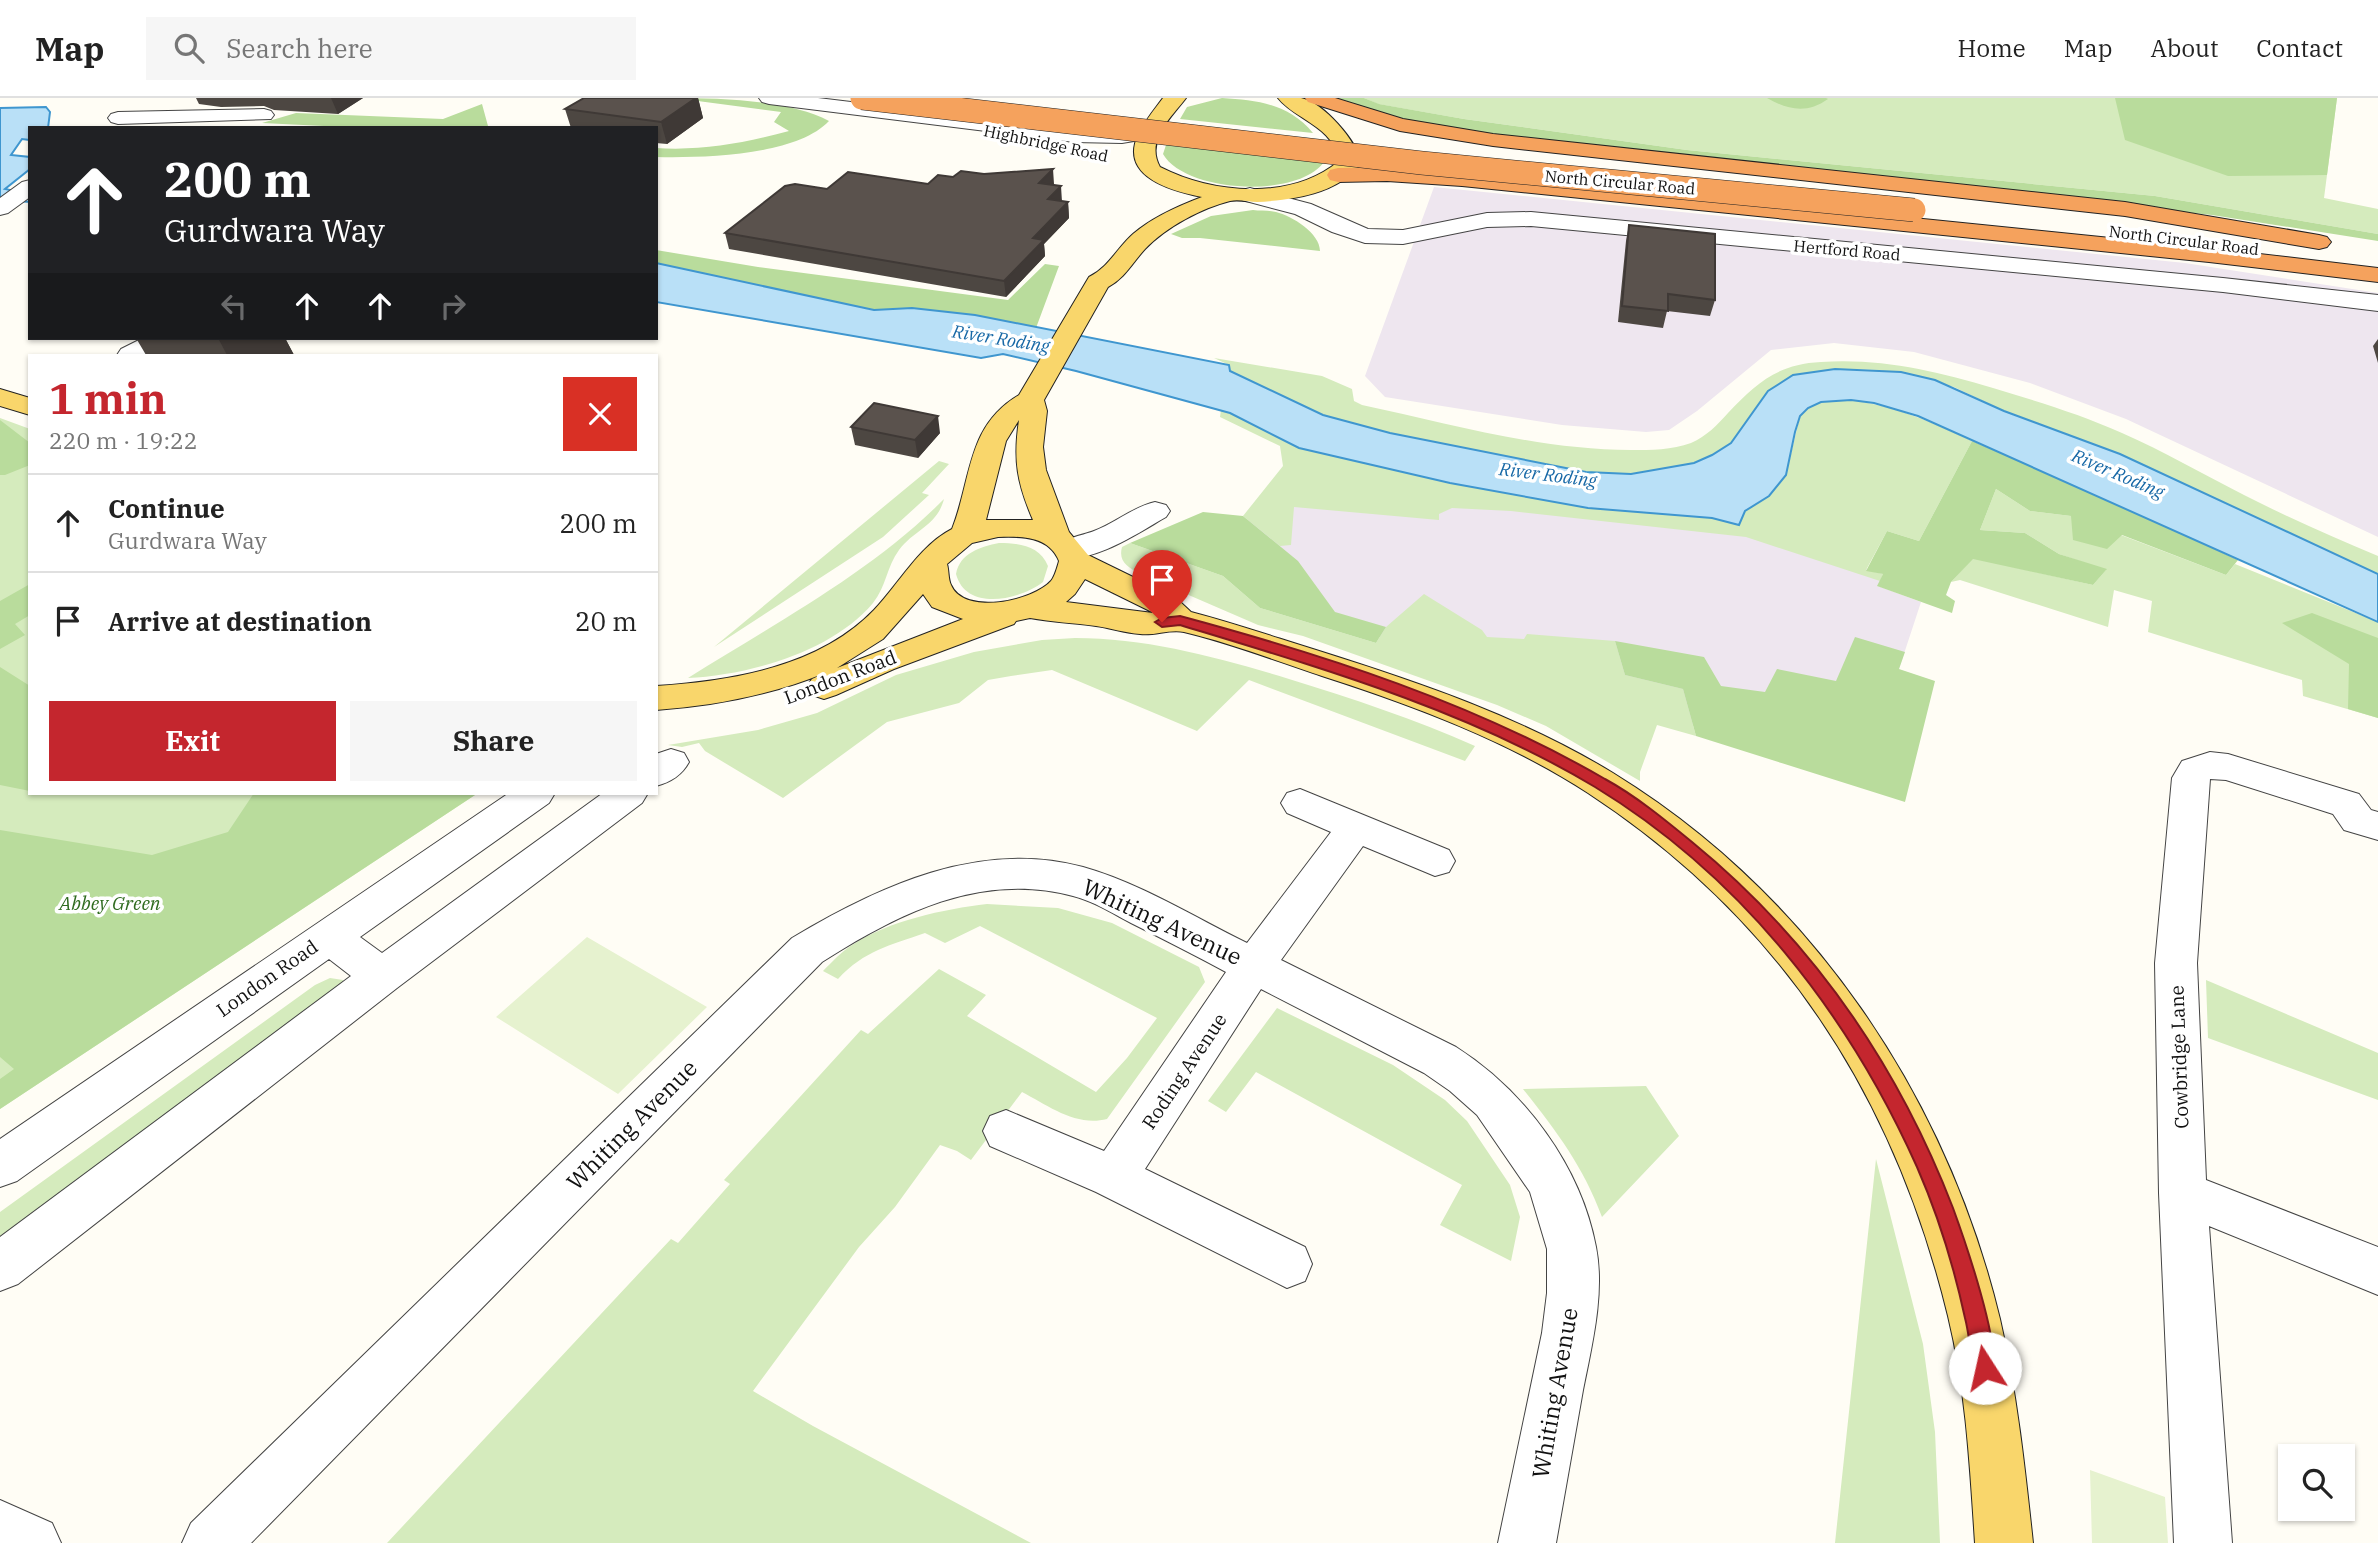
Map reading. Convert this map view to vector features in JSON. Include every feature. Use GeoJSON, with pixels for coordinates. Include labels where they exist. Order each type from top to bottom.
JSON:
{"type":"FeatureCollection","features":[{"type":"Feature","properties":{"kind":"highway","name":"North Circular Road"},"geometry":{"type":"LineString","coordinates":[[862,98],[1448,165],[1913,204],[2082,211],[2360,256]]}},
{"type":"Feature","properties":{"kind":"highway","name":"North Circular Road"},"geometry":{"type":"LineString","coordinates":[[949,98],[1913,204],[2283,253],[2360,256]]}},
{"type":"Feature","properties":{"kind":"highway"},"geometry":{"type":"LineString","coordinates":[[1311,103],[1383,125],[1400,125],[1596,153],[2125,209],[2360,256]]}},
{"type":"Feature","properties":{"kind":"highway"},"geometry":{"type":"LineString","coordinates":[[1333,178],[1387,173],[2360,256]]}},
{"type":"Feature","properties":{"kind":"main road"},"geometry":{"type":"LineString","coordinates":[[1137,165],[1149,133],[1170,102],[1176,98]]}},
{"type":"Feature","properties":{"kind":"main road"},"geometry":{"type":"LineString","coordinates":[[965,535],[975,513],[981,471],[996,433],[1012,407],[1030,400],[1098,282],[1110,278],[1133,247],[1155,229],[1188,210],[1240,195],[1286,192],[1333,178],[1350,163],[1351,155],[1342,141],[1311,103],[1287,98]]}},
{"type":"Feature","properties":{"kind":"main road"},"geometry":{"type":"LineString","coordinates":[[1137,165],[1184,186],[1240,195]]}},
{"type":"Feature","properties":{"kind":"main road"},"geometry":{"type":"LineString","coordinates":[[1098,282],[1091,272],[1115,236],[1151,206],[1161,190],[1137,165]]}},
{"type":"Feature","properties":{"kind":"main road"},"geometry":{"type":"LineString","coordinates":[[0,397],[28,406]]}},
{"type":"Feature","properties":{"kind":"main road"},"geometry":{"type":"LineString","coordinates":[[1025,610],[1059,592],[1067,582],[1067,549],[1037,495],[1029,447],[1035,410],[1030,400]]}},
{"type":"Feature","properties":{"kind":"main road"},"geometry":{"type":"LineString","coordinates":[[1180,621],[1164,605],[1039,530],[1002,527],[965,535],[942,550],[932,565],[933,586],[940,596],[952,604],[985,613],[1025,610],[1095,616],[1144,624],[1180,621],[1378,682],[1454,711],[1531,745],[1600,783],[1658,822],[1721,874],[1773,926],[1835,1002],[1893,1096],[1928,1170],[1954,1237],[1976,1319],[1993,1417],[2004,1543]]}},
{"type":"Feature","properties":{"kind":"main road","name":"London Road"},"geometry":{"type":"LineString","coordinates":[[658,698],[728,691],[764,683],[801,671],[842,652],[878,627],[932,565]]}},
{"type":"Feature","properties":{"kind":"main road","name":"London Road"},"geometry":{"type":"LineString","coordinates":[[658,722],[710,717],[769,705],[817,690],[919,646],[1025,610]]}},
{"type":"Feature","properties":{"kind":"street"},"geometry":{"type":"LineString","coordinates":[[110,124],[145,98]]}},
{"type":"Feature","properties":{"kind":"street","name":"Highbridge Road"},"geometry":{"type":"LineString","coordinates":[[769,98],[1092,136],[1115,137],[1149,133]]}},
{"type":"Feature","properties":{"kind":"street"},"geometry":{"type":"LineString","coordinates":[[110,124],[264,115]]}},
{"type":"Feature","properties":{"kind":"street","name":"Highbridge Road"},"geometry":{"type":"LineString","coordinates":[[947,120],[948,124],[1056,142],[1137,165]]}},
{"type":"Feature","properties":{"kind":"street"},"geometry":{"type":"LineString","coordinates":[[1321,216],[1333,178]]}},
{"type":"Feature","properties":{"kind":"street"},"geometry":{"type":"LineString","coordinates":[[2,206],[28,189]]}},
{"type":"Feature","properties":{"kind":"street","name":"Hertford Road"},"geometry":{"type":"LineString","coordinates":[[1240,195],[1321,216],[1340,227],[1365,236],[1403,237],[1487,220],[1531,219],[2222,285],[2378,303]]}},
{"type":"Feature","properties":{"kind":"street"},"geometry":{"type":"LineString","coordinates":[[132,354],[159,340]]}},
{"type":"Feature","properties":{"kind":"street"},"geometry":{"type":"LineString","coordinates":[[1067,549],[1108,537],[1155,511]]}},
{"type":"Feature","properties":{"kind":"street","name":"Cowbridge Lane"},"geometry":{"type":"LineString","coordinates":[[2203,1543],[2183,1193],[2176,962],[2192,778],[2195,770],[2210,765],[2228,767],[2346,804],[2358,820],[2378,826]]}},
{"type":"Feature","properties":{"kind":"street","name":"London Road"},"geometry":{"type":"LineString","coordinates":[[0,1166],[533,795]]}},
{"type":"Feature","properties":{"kind":"street"},"geometry":{"type":"LineString","coordinates":[[0,1267],[626,795]]}},
{"type":"Feature","properties":{"kind":"street"},"geometry":{"type":"LineString","coordinates":[[1300,803],[1435,861]]}},
{"type":"Feature","properties":{"kind":"street","name":"Roding Avenue"},"geometry":{"type":"LineString","coordinates":[[1113,1177],[1254,965],[1356,827]]}},
{"type":"Feature","properties":{"kind":"street","name":"Whiting Avenue"},"geometry":{"type":"LineString","coordinates":[[211,1543],[807,950],[858,917],[902,897],[949,881],[988,875],[1030,874],[1080,882],[1121,898],[1411,1044],[1466,1077],[1493,1101],[1513,1126],[1550,1182],[1564,1217],[1572,1249],[1568,1333],[1527,1543]]}},
{"type":"Feature","properties":{"kind":"street"},"geometry":{"type":"LineString","coordinates":[[328,936],[383,976]]}},
{"type":"Feature","properties":{"kind":"street"},"geometry":{"type":"LineString","coordinates":[[1006,1132],[1113,1177],[1287,1264]]}},
{"type":"Feature","properties":{"kind":"street"},"geometry":{"type":"LineString","coordinates":[[2183,1193],[2378,1271]]}},
{"type":"Feature","properties":{"kind":"street"},"geometry":{"type":"LineString","coordinates":[[0,1528],[32,1543]]}},
{"type":"Feature","properties":{"kind":"shaded area"},"geometry":{"type":"Polygon","coordinates":[[[1434,187],[2185,263],[2378,293],[2378,537],[2126,419],[2030,383],[1914,352],[1834,343],[1771,350],[1697,411],[1669,430],[1646,432],[1562,425],[1385,397],[1365,376],[1434,187]]]}},
{"type":"Feature","properties":{"kind":"shaded area"},"geometry":{"type":"Polygon","coordinates":[[[1299,448],[1712,518],[1883,574],[1878,586],[1921,602],[1899,669],[1879,776],[1311,618],[1238,533],[1299,448]]]}},
{"type":"Feature","properties":{"kind":"green space"},"geometry":{"type":"Polygon","coordinates":[[[675,98],[775,104],[829,121],[814,133],[795,142],[772,148],[698,157],[658,157],[658,148],[723,145],[789,131],[774,122],[781,112],[675,98]]]}},
{"type":"Feature","properties":{"kind":"green space"},"geometry":{"type":"Polygon","coordinates":[[[1222,98],[1272,105],[1294,116],[1313,133],[1180,119],[1187,107],[1222,98]]]}},
{"type":"Feature","properties":{"kind":"green space"},"geometry":{"type":"Polygon","coordinates":[[[1335,98],[1364,98],[1379,104],[1464,119],[1687,150],[2155,196],[2378,234],[2378,241],[2212,215],[1561,145],[1409,121],[1335,98]]]}},
{"type":"Feature","properties":{"kind":"green space"},"geometry":{"type":"Polygon","coordinates":[[[1364,98],[2337,98],[2324,198],[2378,209],[2378,234],[2155,196],[1687,150],[1464,119],[1378,104],[1364,98]]]}},
{"type":"Feature","properties":{"kind":"green space"},"geometry":{"type":"Polygon","coordinates":[[[1767,98],[1828,99],[1813,107],[1798,109],[1767,98]]]}},
{"type":"Feature","properties":{"kind":"green space"},"geometry":{"type":"Polygon","coordinates":[[[2115,98],[2337,98],[2327,175],[2228,176],[2125,140],[2115,98]]]}},
{"type":"Feature","properties":{"kind":"green space"},"geometry":{"type":"Polygon","coordinates":[[[482,104],[488,126],[324,126],[262,123],[296,113],[443,119],[482,104]]]}},
{"type":"Feature","properties":{"kind":"green space"},"geometry":{"type":"Polygon","coordinates":[[[1167,142],[1326,159],[1313,172],[1293,181],[1270,186],[1218,184],[1194,177],[1175,167],[1163,154],[1167,142]]]}},
{"type":"Feature","properties":{"kind":"green space"},"geometry":{"type":"Polygon","coordinates":[[[1253,210],[1276,212],[1297,221],[1315,238],[1320,251],[1182,238],[1171,234],[1211,216],[1253,210]]]}},
{"type":"Feature","properties":{"kind":"green space"},"geometry":{"type":"Polygon","coordinates":[[[658,250],[758,267],[1008,300],[1045,264],[1059,266],[1036,328],[975,315],[912,308],[875,310],[658,263],[658,250]]]}},
{"type":"Feature","properties":{"kind":"green space"},"geometry":{"type":"Polygon","coordinates":[[[1214,358],[1322,376],[1352,389],[1354,401],[1362,405],[1462,428],[1563,446],[1631,450],[1669,448],[1697,440],[1711,430],[1758,384],[1792,367],[1843,361],[1908,367],[1951,376],[2025,398],[2122,433],[2277,511],[2378,556],[2378,574],[2120,454],[2004,411],[1954,387],[1879,370],[1835,369],[1793,375],[1768,391],[1731,443],[1712,455],[1694,463],[1631,474],[1586,472],[1390,433],[1323,415],[1230,371],[1229,365],[1214,358]]]}},
{"type":"Feature","properties":{"kind":"green space"},"geometry":{"type":"Polygon","coordinates":[[[1851,400],[1883,406],[1913,416],[1972,441],[1919,541],[1887,531],[1866,570],[1883,574],[1880,581],[1746,537],[1511,511],[1452,508],[1439,514],[1439,520],[1294,507],[1291,545],[1280,546],[1243,516],[1283,466],[1280,446],[1220,417],[1221,410],[1230,413],[1299,448],[1450,483],[1588,508],[1712,518],[1739,525],[1745,511],[1769,496],[1786,475],[1800,416],[1821,402],[1851,400]]]}},
{"type":"Feature","properties":{"kind":"green space","name":"Abbey Green"},"geometry":{"type":"Polygon","coordinates":[[[0,418],[28,428],[28,795],[475,795],[0,1109],[0,418]]]}},
{"type":"Feature","properties":{"kind":"green space"},"geometry":{"type":"Polygon","coordinates":[[[0,420],[28,441],[28,466],[0,475],[0,420]]]}},
{"type":"Feature","properties":{"kind":"green space"},"geometry":{"type":"Polygon","coordinates":[[[1972,441],[2238,560],[2226,575],[2122,535],[2107,549],[2073,540],[2071,516],[2030,511],[1996,489],[1980,530],[2025,533],[2059,554],[2107,569],[2093,585],[1973,559],[1951,582],[1946,595],[1955,601],[1952,613],[1877,586],[1883,574],[1866,571],[1887,531],[1919,541],[1972,441]]]}},
{"type":"Feature","properties":{"kind":"green space"},"geometry":{"type":"Polygon","coordinates":[[[939,461],[949,464],[922,493],[929,495],[883,537],[714,647],[939,461]]]}},
{"type":"Feature","properties":{"kind":"green space"},"geometry":{"type":"Polygon","coordinates":[[[1996,489],[2030,511],[2071,516],[2226,575],[2235,564],[2378,622],[2378,718],[2303,696],[2302,680],[2148,632],[2152,601],[2114,590],[2108,627],[1960,580],[1951,582],[1973,558],[2093,585],[2106,570],[2059,554],[2025,533],[1980,530],[1996,489]]]}},
{"type":"Feature","properties":{"kind":"green space"},"geometry":{"type":"Polygon","coordinates":[[[944,499],[931,521],[899,550],[873,603],[835,635],[788,658],[763,666],[688,678],[854,574],[916,526],[944,499]]]}},
{"type":"Feature","properties":{"kind":"green space"},"geometry":{"type":"Polygon","coordinates":[[[1203,512],[1243,516],[1298,561],[1335,612],[1386,627],[1376,643],[1260,608],[1223,576],[1130,543],[1203,512]]]}},
{"type":"Feature","properties":{"kind":"green space"},"geometry":{"type":"Polygon","coordinates":[[[999,543],[1021,545],[1040,554],[1048,566],[1043,582],[1021,594],[1008,597],[982,598],[971,594],[962,586],[956,574],[958,567],[966,556],[978,549],[999,543]]]}},
{"type":"Feature","properties":{"kind":"green space"},"geometry":{"type":"Polygon","coordinates":[[[1130,543],[1223,576],[1260,608],[1376,643],[1386,627],[1424,594],[1482,630],[1487,637],[1524,639],[1527,634],[1615,641],[1625,675],[1683,689],[1696,736],[1657,725],[1640,772],[1640,781],[1546,726],[1497,705],[1303,636],[1258,625],[1140,574],[1121,557],[1122,547],[1130,543]]]}},
{"type":"Feature","properties":{"kind":"green space"},"geometry":{"type":"Polygon","coordinates":[[[28,585],[28,616],[15,624],[25,635],[0,649],[0,601],[28,585]]]}},
{"type":"Feature","properties":{"kind":"green space"},"geometry":{"type":"Polygon","coordinates":[[[2312,613],[2378,638],[2378,718],[2348,709],[2349,664],[2282,623],[2312,613]]]}},
{"type":"Feature","properties":{"kind":"green space"},"geometry":{"type":"Polygon","coordinates":[[[1855,637],[1905,652],[1899,669],[1935,681],[1905,802],[1696,736],[1683,689],[1625,675],[1615,641],[1704,657],[1721,686],[1765,692],[1777,669],[1836,681],[1855,637]]]}},
{"type":"Feature","properties":{"kind":"green space"},"geometry":{"type":"Polygon","coordinates":[[[1075,638],[1157,645],[1237,664],[1384,710],[1475,746],[1465,761],[1249,680],[1197,731],[1052,670],[988,680],[959,703],[887,722],[783,798],[705,751],[699,743],[682,747],[668,745],[758,730],[817,713],[896,675],[974,652],[1042,640],[1075,638]]]}},
{"type":"Feature","properties":{"kind":"green space"},"geometry":{"type":"Polygon","coordinates":[[[0,667],[28,685],[28,791],[0,785],[0,667]]]}},
{"type":"Feature","properties":{"kind":"green space","name":"Abbey Green"},"geometry":{"type":"Polygon","coordinates":[[[253,795],[475,795],[0,1109],[0,1079],[14,1069],[0,1057],[0,830],[152,855],[228,832],[253,795]]]}},
{"type":"Feature","properties":{"kind":"green space"},"geometry":{"type":"Polygon","coordinates":[[[987,904],[1058,908],[1112,923],[1199,967],[1205,982],[1107,1119],[1096,1121],[1074,1118],[1022,1092],[971,1160],[940,1145],[895,1207],[859,1247],[753,1391],[1031,1543],[387,1543],[671,1239],[678,1243],[730,1184],[724,1180],[861,1030],[868,1034],[939,969],[986,995],[967,1016],[1096,1092],[1127,1058],[1157,1018],[980,926],[945,943],[925,933],[889,946],[858,961],[838,979],[823,971],[848,948],[882,929],[935,913],[987,904]]]}},
{"type":"Feature","properties":{"kind":"green space"},"geometry":{"type":"Polygon","coordinates":[[[587,937],[707,1007],[618,1094],[496,1017],[587,937]]]}},
{"type":"Feature","properties":{"kind":"green space"},"geometry":{"type":"Polygon","coordinates":[[[330,978],[343,980],[344,990],[0,1254],[0,1212],[315,985],[330,978]]]}},
{"type":"Feature","properties":{"kind":"green space"},"geometry":{"type":"Polygon","coordinates":[[[2206,980],[2378,1053],[2378,1100],[2208,1038],[2206,980]]]}},
{"type":"Feature","properties":{"kind":"green space"},"geometry":{"type":"Polygon","coordinates":[[[1277,1008],[1393,1065],[1445,1100],[1467,1121],[1510,1185],[1520,1217],[1511,1261],[1440,1225],[1462,1185],[1256,1072],[1226,1112],[1208,1101],[1277,1008]]]}},
{"type":"Feature","properties":{"kind":"green space"},"geometry":{"type":"Polygon","coordinates":[[[1646,1086],[1679,1136],[1602,1217],[1568,1150],[1523,1089],[1646,1086]]]}},
{"type":"Feature","properties":{"kind":"green space"},"geometry":{"type":"Polygon","coordinates":[[[1876,1159],[1923,1344],[1935,1432],[1940,1543],[1835,1543],[1876,1159]]]}},
{"type":"Feature","properties":{"kind":"green space"},"geometry":{"type":"Polygon","coordinates":[[[2090,1470],[2165,1497],[2168,1543],[2092,1543],[2090,1470]]]}},
{"type":"Feature","properties":{"kind":"water"},"geometry":{"type":"Polygon","coordinates":[[[46,107],[50,112],[48,126],[28,126],[28,140],[22,139],[11,155],[28,157],[28,171],[5,189],[28,194],[28,202],[0,200],[0,108],[46,107]]]}},
{"type":"Feature","properties":{"kind":"water","name":"River Roding"},"geometry":{"type":"Polygon","coordinates":[[[658,263],[874,310],[912,308],[975,315],[1229,365],[1230,371],[1323,415],[1390,433],[1586,472],[1631,474],[1694,463],[1712,455],[1731,443],[1768,391],[1793,375],[1835,369],[1901,372],[1935,380],[2004,411],[2120,454],[2378,574],[2378,622],[1918,416],[1874,403],[1851,400],[1821,402],[1808,408],[1800,416],[1786,475],[1769,496],[1745,511],[1739,525],[1712,518],[1588,508],[1450,483],[1299,448],[1230,413],[1076,371],[1003,354],[981,358],[658,302],[658,263]]]}},
{"type":"Feature","properties":{"kind":"building"},"geometry":{"type":"Polygon","coordinates":[[[584,98],[696,98],[661,122],[565,109],[584,98]]]}},
{"type":"Feature","properties":{"kind":"building"},"geometry":{"type":"Polygon","coordinates":[[[1053,169],[1039,183],[1061,186],[1048,199],[1068,202],[1033,238],[1044,240],[1004,281],[725,233],[785,186],[795,184],[827,189],[848,172],[928,184],[938,175],[953,177],[961,171],[984,174],[1053,169]]]}},
{"type":"Feature","properties":{"kind":"building"},"geometry":{"type":"Polygon","coordinates":[[[1629,225],[1715,234],[1715,300],[1668,294],[1668,311],[1622,306],[1629,225]]]}},
{"type":"Feature","properties":{"kind":"building"},"geometry":{"type":"Polygon","coordinates":[[[874,403],[938,416],[915,440],[851,427],[874,403]]]}},
{"type":"Feature","properties":{"kind":"route"},"geometry":{"type":"LineString","coordinates":[[1162,622],[1180,621],[1378,682],[1454,711],[1531,745],[1629,802],[1658,822],[1721,874],[1807,965],[1835,1002],[1893,1096],[1928,1170],[1954,1237],[1976,1319],[1985,1368]]}}]}
